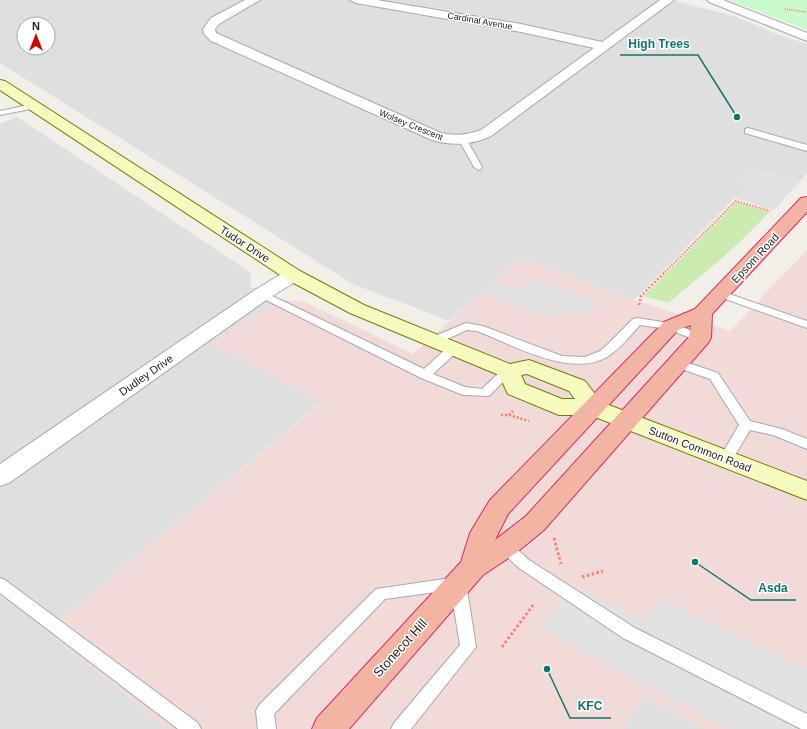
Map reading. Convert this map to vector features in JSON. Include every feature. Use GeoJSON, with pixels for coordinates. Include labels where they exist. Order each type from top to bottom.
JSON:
{"type":"FeatureCollection","features":[{"type":"Feature","properties":{"kind":"highway","name":"Epsom Road"},"geometry":{"type":"LineString","coordinates":[[593,407],[671,326],[702,313],[807,202]]}},
{"type":"Feature","properties":{"kind":"highway"},"geometry":{"type":"LineString","coordinates":[[626,420],[700,338],[702,313]]}},
{"type":"Feature","properties":{"kind":"highway","name":"Stonecot Hill"},"geometry":{"type":"LineString","coordinates":[[465,575],[483,533],[499,507],[593,407]]}},
{"type":"Feature","properties":{"kind":"highway","name":"Stonecot Hill"},"geometry":{"type":"LineString","coordinates":[[328,729],[465,575],[535,523],[626,420]]}},
{"type":"Feature","properties":{"kind":"main road","name":"Tudor Drive"},"geometry":{"type":"LineString","coordinates":[[0,84],[293,275],[357,309],[508,371]]}},
{"type":"Feature","properties":{"kind":"main road"},"geometry":{"type":"LineString","coordinates":[[508,371],[516,389],[528,395],[559,407],[593,407]]}},
{"type":"Feature","properties":{"kind":"main road","name":"Sutton Common Road"},"geometry":{"type":"LineString","coordinates":[[593,407],[807,491]]}},
{"type":"Feature","properties":{"kind":"street","name":"Wolsey Crescent"},"geometry":{"type":"LineString","coordinates":[[254,0],[214,21],[209,29],[210,34],[214,38],[437,137],[463,140],[476,138],[486,133],[603,46],[668,0]]}},
{"type":"Feature","properties":{"kind":"street","name":"Cardinal Avenue"},"geometry":{"type":"LineString","coordinates":[[356,0],[521,28],[603,46]]}},
{"type":"Feature","properties":{"kind":"street"},"geometry":{"type":"LineString","coordinates":[[713,0],[807,37]]}},
{"type":"Feature","properties":{"kind":"street","name":"Dudley Drive"},"geometry":{"type":"LineString","coordinates":[[0,477],[262,294],[293,275]]}},
{"type":"Feature","properties":{"kind":"lane"},"geometry":{"type":"LineString","coordinates":[[0,113],[33,106]]}},
{"type":"Feature","properties":{"kind":"lane"},"geometry":{"type":"LineString","coordinates":[[748,131],[807,148]]}},
{"type":"Feature","properties":{"kind":"lane"},"geometry":{"type":"LineString","coordinates":[[463,140],[478,167]]}},
{"type":"Feature","properties":{"kind":"lane"},"geometry":{"type":"LineString","coordinates":[[262,294],[425,375],[463,391],[485,393],[508,371]]}},
{"type":"Feature","properties":{"kind":"lane"},"geometry":{"type":"LineString","coordinates":[[721,294],[807,325]]}},
{"type":"Feature","properties":{"kind":"lane"},"geometry":{"type":"LineString","coordinates":[[425,375],[443,345],[466,326],[480,328],[560,359],[574,362],[586,361],[605,354],[637,321],[671,326],[700,338]]}},
{"type":"Feature","properties":{"kind":"lane"},"geometry":{"type":"LineString","coordinates":[[677,363],[714,376],[746,425],[766,428],[785,434],[807,444]]}},
{"type":"Feature","properties":{"kind":"lane"},"geometry":{"type":"LineString","coordinates":[[726,459],[746,425]]}},
{"type":"Feature","properties":{"kind":"lane"},"geometry":{"type":"LineString","coordinates":[[483,533],[506,546],[524,564],[629,633],[807,723]]}},
{"type":"Feature","properties":{"kind":"lane"},"geometry":{"type":"LineString","coordinates":[[267,729],[265,711],[381,593],[465,575],[468,647],[400,729]]}},
{"type":"Feature","properties":{"kind":"lane"},"geometry":{"type":"LineString","coordinates":[[0,584],[192,729]]}},
{"type":"Feature","properties":{"kind":"path"},"geometry":{"type":"LineString","coordinates":[[638,311],[641,296],[736,201],[775,212]]}},
{"type":"Feature","properties":{"kind":"path"},"geometry":{"type":"LineString","coordinates":[[509,415],[529,421]]}},
{"type":"Feature","properties":{"kind":"path"},"geometry":{"type":"LineString","coordinates":[[553,531],[562,568]]}},
{"type":"Feature","properties":{"kind":"path"},"geometry":{"type":"LineString","coordinates":[[578,575],[584,578],[603,571]]}},
{"type":"Feature","properties":{"kind":"path"},"geometry":{"type":"LineString","coordinates":[[502,647],[533,605]]}},
{"type":"Feature","properties":{"kind":"shaded area"},"geometry":{"type":"Polygon","coordinates":[[[0,0],[671,0],[734,16],[774,33],[807,44],[807,173],[774,210],[735,198],[634,300],[522,258],[449,321],[353,284],[0,63],[0,0]]]}},
{"type":"Feature","properties":{"kind":"shaded area"},"geometry":{"type":"Polygon","coordinates":[[[17,117],[251,273],[250,286],[279,300],[211,344],[323,401],[47,631],[168,729],[0,729],[0,124],[17,117]]]}},
{"type":"Feature","properties":{"kind":"shaded area"},"geometry":{"type":"Polygon","coordinates":[[[755,168],[799,181],[774,209],[736,198],[747,186],[738,184],[755,168]]]}},
{"type":"Feature","properties":{"kind":"shaded area"},"geometry":{"type":"Polygon","coordinates":[[[807,250],[807,729],[707,729],[643,696],[623,729],[168,729],[47,631],[323,402],[211,344],[279,300],[303,301],[413,354],[522,258],[634,300],[730,331],[807,250]]]}},
{"type":"Feature","properties":{"kind":"shaded area"},"geometry":{"type":"Polygon","coordinates":[[[535,278],[600,303],[587,316],[521,290],[535,278]]]}},
{"type":"Feature","properties":{"kind":"shaded area"},"geometry":{"type":"Polygon","coordinates":[[[497,282],[575,313],[539,316],[483,294],[497,282]]]}},
{"type":"Feature","properties":{"kind":"shaded area"},"geometry":{"type":"Polygon","coordinates":[[[573,585],[645,620],[657,598],[807,669],[807,729],[729,729],[541,628],[573,585]]]}},
{"type":"Feature","properties":{"kind":"shaded area"},"geometry":{"type":"Polygon","coordinates":[[[643,696],[707,729],[623,729],[643,696]]]}},
{"type":"Feature","properties":{"kind":"green space"},"geometry":{"type":"Polygon","coordinates":[[[729,0],[807,0],[807,30],[740,4],[729,0]]]}},
{"type":"Feature","properties":{"kind":"green space"},"geometry":{"type":"Polygon","coordinates":[[[737,202],[769,212],[733,248],[668,303],[644,296],[737,202]]]}},
{"type":"Feature","properties":{"kind":"place","name":"High Trees"},"geometry":{"type":"Point","coordinates":[737,117]}},
{"type":"Feature","properties":{"kind":"place","name":"Asda"},"geometry":{"type":"Point","coordinates":[695,562]}},
{"type":"Feature","properties":{"kind":"place","name":"KFC"},"geometry":{"type":"Point","coordinates":[547,669]}}]}
